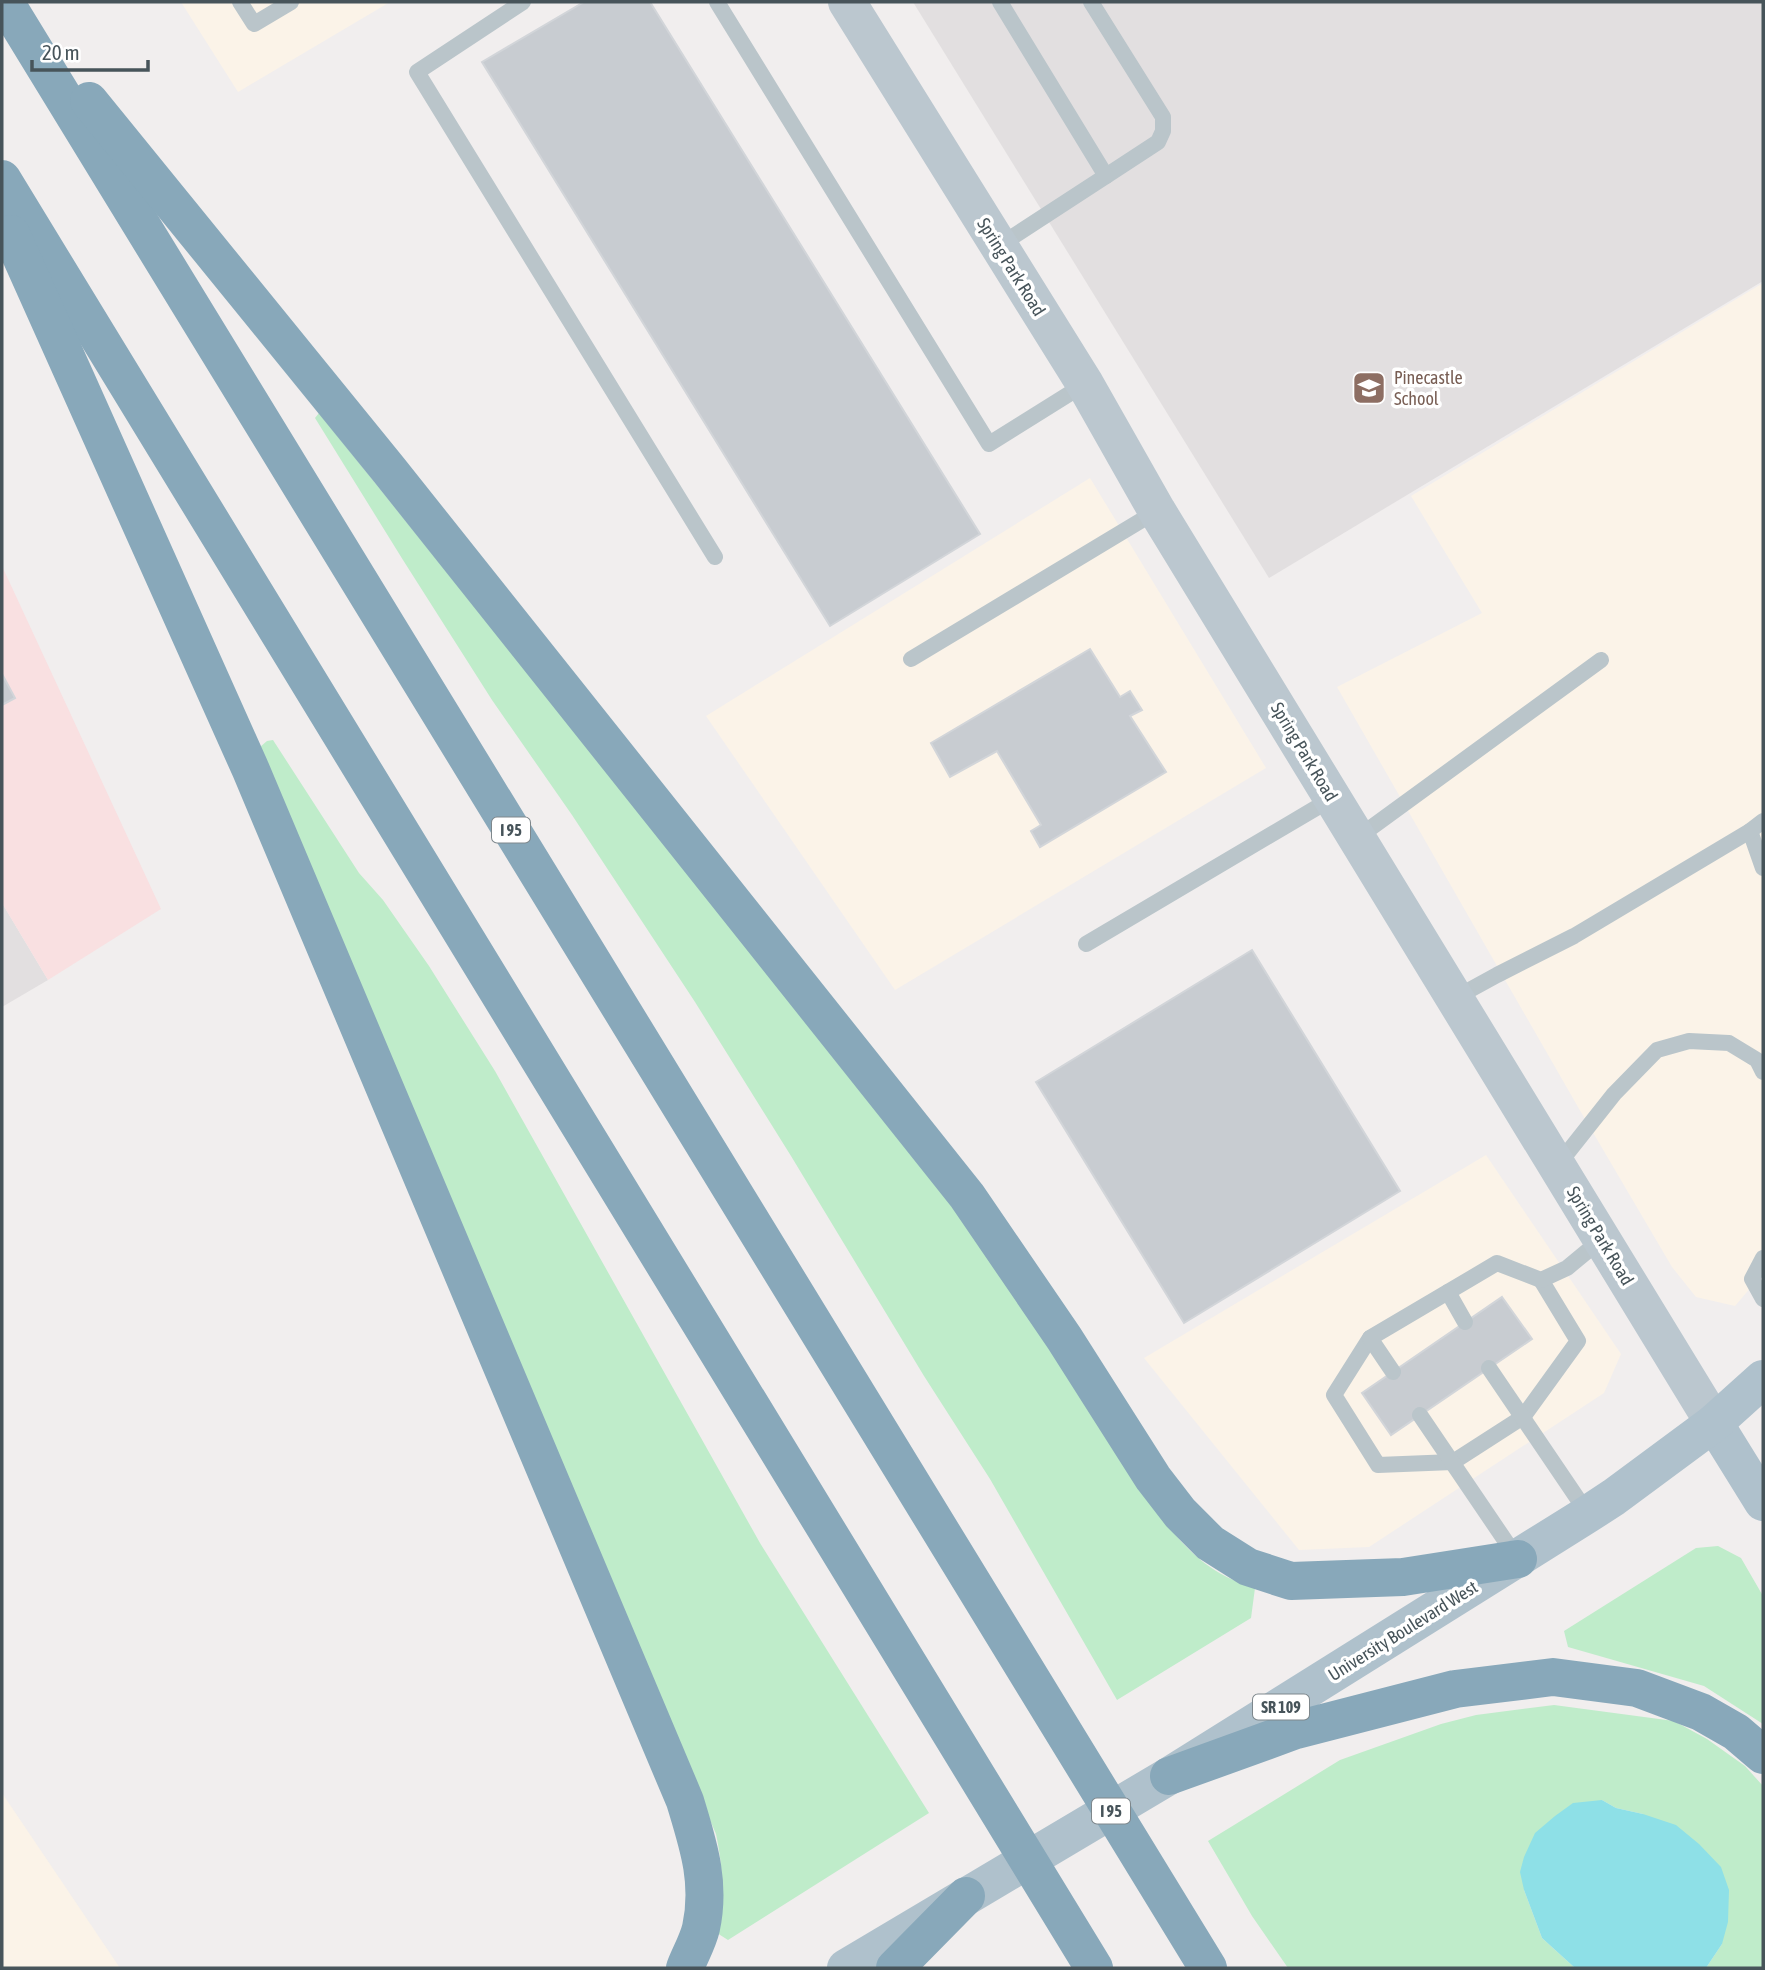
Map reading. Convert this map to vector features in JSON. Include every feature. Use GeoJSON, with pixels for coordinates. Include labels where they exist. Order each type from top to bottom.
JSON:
{"type":"FeatureCollection","features":[{"type":"Feature","properties":{"kind":"highway"},"geometry":{"type":"LineString","coordinates":[[7,2],[389,470],[967,1196],[1064,1338],[1153,1478],[1180,1513],[1210,1543],[1248,1567],[1291,1581],[1403,1577],[1518,1559]]}},
{"type":"Feature","properties":{"kind":"highway","name":"I 95"},"geometry":{"type":"LineString","coordinates":[[7,2],[1208,1967]]}},
{"type":"Feature","properties":{"kind":"highway"},"geometry":{"type":"LineString","coordinates":[[2,180],[1094,1968]]}},
{"type":"Feature","properties":{"kind":"highway"},"geometry":{"type":"LineString","coordinates":[[2,212],[250,768],[685,1801],[706,1886],[701,1929],[685,1968]]}},
{"type":"Feature","properties":{"kind":"highway"},"geometry":{"type":"LineString","coordinates":[[1169,1776],[1296,1730],[1455,1689],[1553,1676],[1637,1688],[1701,1712],[1736,1732],[1763,1755]]}},
{"type":"Feature","properties":{"kind":"highway"},"geometry":{"type":"LineString","coordinates":[[895,1968],[966,1895]]}},
{"type":"Feature","properties":{"kind":"main road","name":"Spring Park Road"},"geometry":{"type":"LineString","coordinates":[[846,2],[1085,384],[1157,511],[1763,1502]]}},
{"type":"Feature","properties":{"kind":"main road","name":"University Boulevard West"},"geometry":{"type":"LineString","coordinates":[[846,1968],[1169,1776],[1518,1559],[1648,1473],[1714,1423],[1763,1379]]}},
{"type":"Feature","properties":{"kind":"lane"},"geometry":{"type":"LineString","coordinates":[[240,2],[254,24],[291,2]]}},
{"type":"Feature","properties":{"kind":"lane"},"geometry":{"type":"LineString","coordinates":[[523,2],[417,72],[715,557]]}},
{"type":"Feature","properties":{"kind":"lane"},"geometry":{"type":"LineString","coordinates":[[717,2],[989,444],[1085,384]]}},
{"type":"Feature","properties":{"kind":"lane"},"geometry":{"type":"LineString","coordinates":[[1000,2],[1106,176]]}},
{"type":"Feature","properties":{"kind":"lane"},"geometry":{"type":"LineString","coordinates":[[998,247],[1157,142],[1163,131],[1163,117],[1091,2]]}},
{"type":"Feature","properties":{"kind":"lane"},"geometry":{"type":"LineString","coordinates":[[911,659],[1157,511]]}},
{"type":"Feature","properties":{"kind":"lane"},"geometry":{"type":"LineString","coordinates":[[1357,838],[1601,660]]}},
{"type":"Feature","properties":{"kind":"lane"},"geometry":{"type":"LineString","coordinates":[[1086,944],[1333,798]]}},
{"type":"Feature","properties":{"kind":"lane"},"geometry":{"type":"LineString","coordinates":[[1455,998],[1574,936],[1757,826],[1760,864],[1763,868]]}},
{"type":"Feature","properties":{"kind":"lane"},"geometry":{"type":"LineString","coordinates":[[1557,1166],[1614,1094],[1657,1050],[1689,1041],[1729,1043],[1757,1060],[1763,1072]]}},
{"type":"Feature","properties":{"kind":"lane"},"geometry":{"type":"LineString","coordinates":[[1541,1280],[1567,1268],[1602,1238]]}},
{"type":"Feature","properties":{"kind":"lane"},"geometry":{"type":"LineString","coordinates":[[1763,1258],[1752,1279],[1763,1299]]}},
{"type":"Feature","properties":{"kind":"lane"},"geometry":{"type":"LineString","coordinates":[[1497,1263],[1541,1280],[1578,1341],[1523,1417],[1453,1462],[1378,1465],[1334,1395],[1370,1338],[1497,1263]]}},
{"type":"Feature","properties":{"kind":"lane"},"geometry":{"type":"LineString","coordinates":[[1448,1292],[1465,1322]]}},
{"type":"Feature","properties":{"kind":"lane"},"geometry":{"type":"LineString","coordinates":[[1370,1338],[1393,1372]]}},
{"type":"Feature","properties":{"kind":"lane"},"geometry":{"type":"LineString","coordinates":[[1489,1368],[1588,1514]]}},
{"type":"Feature","properties":{"kind":"lane"},"geometry":{"type":"LineString","coordinates":[[1420,1415],[1518,1559]]}},
{"type":"Feature","properties":{"kind":"shaded area"},"geometry":{"type":"Polygon","coordinates":[[[181,2],[390,2],[238,92],[181,2]]]}},
{"type":"Feature","properties":{"kind":"shaded area","name":"Pinecastle School"},"geometry":{"type":"Polygon","coordinates":[[[913,2],[1763,2],[1763,281],[1269,578],[913,2]]]}},
{"type":"Feature","properties":{"kind":"shaded area"},"geometry":{"type":"Polygon","coordinates":[[[1763,283],[1763,1273],[1735,1306],[1696,1297],[1672,1267],[1337,687],[1482,613],[1411,496],[1763,283]]]}},
{"type":"Feature","properties":{"kind":"shaded area"},"geometry":{"type":"Polygon","coordinates":[[[1090,478],[1266,768],[895,990],[706,716],[1090,478]]]}},
{"type":"Feature","properties":{"kind":"shaded area"},"geometry":{"type":"Polygon","coordinates":[[[2,566],[161,909],[48,980],[2,903],[2,566]]]}},
{"type":"Feature","properties":{"kind":"shaded area"},"geometry":{"type":"Polygon","coordinates":[[[2,903],[48,980],[2,1007],[2,903]]]}},
{"type":"Feature","properties":{"kind":"shaded area"},"geometry":{"type":"Polygon","coordinates":[[[1486,1155],[1621,1354],[1604,1393],[1369,1547],[1299,1550],[1144,1358],[1486,1155]]]}},
{"type":"Feature","properties":{"kind":"shaded area"},"geometry":{"type":"Polygon","coordinates":[[[2,1793],[120,1968],[2,1968],[2,1793]]]}},
{"type":"Feature","properties":{"kind":"green space"},"geometry":{"type":"Polygon","coordinates":[[[319,413],[976,1231],[1165,1521],[1186,1546],[1209,1566],[1255,1588],[1251,1618],[1117,1700],[990,1479],[924,1376],[791,1156],[695,1002],[572,815],[492,700],[403,560],[315,418],[319,413]]]}},
{"type":"Feature","properties":{"kind":"green space"},"geometry":{"type":"Polygon","coordinates":[[[273,740],[359,873],[383,900],[429,966],[495,1071],[760,1543],[929,1813],[728,1940],[717,1933],[722,1884],[716,1834],[260,747],[273,740]]]}},
{"type":"Feature","properties":{"kind":"green space"},"geometry":{"type":"Polygon","coordinates":[[[1718,1546],[1741,1558],[1763,1596],[1763,1724],[1704,1686],[1568,1647],[1564,1631],[1696,1548],[1718,1546]]]}},
{"type":"Feature","properties":{"kind":"green space"},"geometry":{"type":"Polygon","coordinates":[[[1554,1705],[1674,1721],[1707,1739],[1745,1766],[1763,1786],[1763,1968],[1706,1968],[1722,1944],[1643,1814],[1616,1808],[1602,1800],[1524,1890],[1542,1938],[1575,1968],[1288,1968],[1252,1916],[1208,1841],[1340,1760],[1441,1724],[1476,1715],[1554,1705]]]}},
{"type":"Feature","properties":{"kind":"water"},"geometry":{"type":"Polygon","coordinates":[[[1602,1800],[1616,1808],[1676,1825],[1721,1867],[1729,1890],[1728,1922],[1722,1944],[1706,1968],[1575,1968],[1542,1938],[1520,1872],[1524,1857],[1535,1833],[1555,1816],[1573,1803],[1602,1800]]]}},
{"type":"Feature","properties":{"kind":"building"},"geometry":{"type":"Polygon","coordinates":[[[584,2],[650,2],[980,534],[830,626],[482,62],[584,2]]]}},
{"type":"Feature","properties":{"kind":"building"},"geometry":{"type":"Polygon","coordinates":[[[1090,649],[1120,697],[1130,691],[1142,710],[1130,716],[1166,772],[1040,847],[1031,831],[1041,825],[997,751],[950,777],[931,743],[1090,649]]]}},
{"type":"Feature","properties":{"kind":"building"},"geometry":{"type":"Polygon","coordinates":[[[2,674],[15,698],[2,705],[2,674]]]}},
{"type":"Feature","properties":{"kind":"building"},"geometry":{"type":"Polygon","coordinates":[[[1252,950],[1400,1191],[1184,1323],[1036,1082],[1252,950]]]}},
{"type":"Feature","properties":{"kind":"building"},"geometry":{"type":"Polygon","coordinates":[[[1502,1297],[1532,1339],[1391,1435],[1362,1393],[1502,1297]]]}},
{"type":"Feature","properties":{"kind":"place","name":"Pinecastle School"},"geometry":{"type":"Point","coordinates":[1369,388]}}]}
